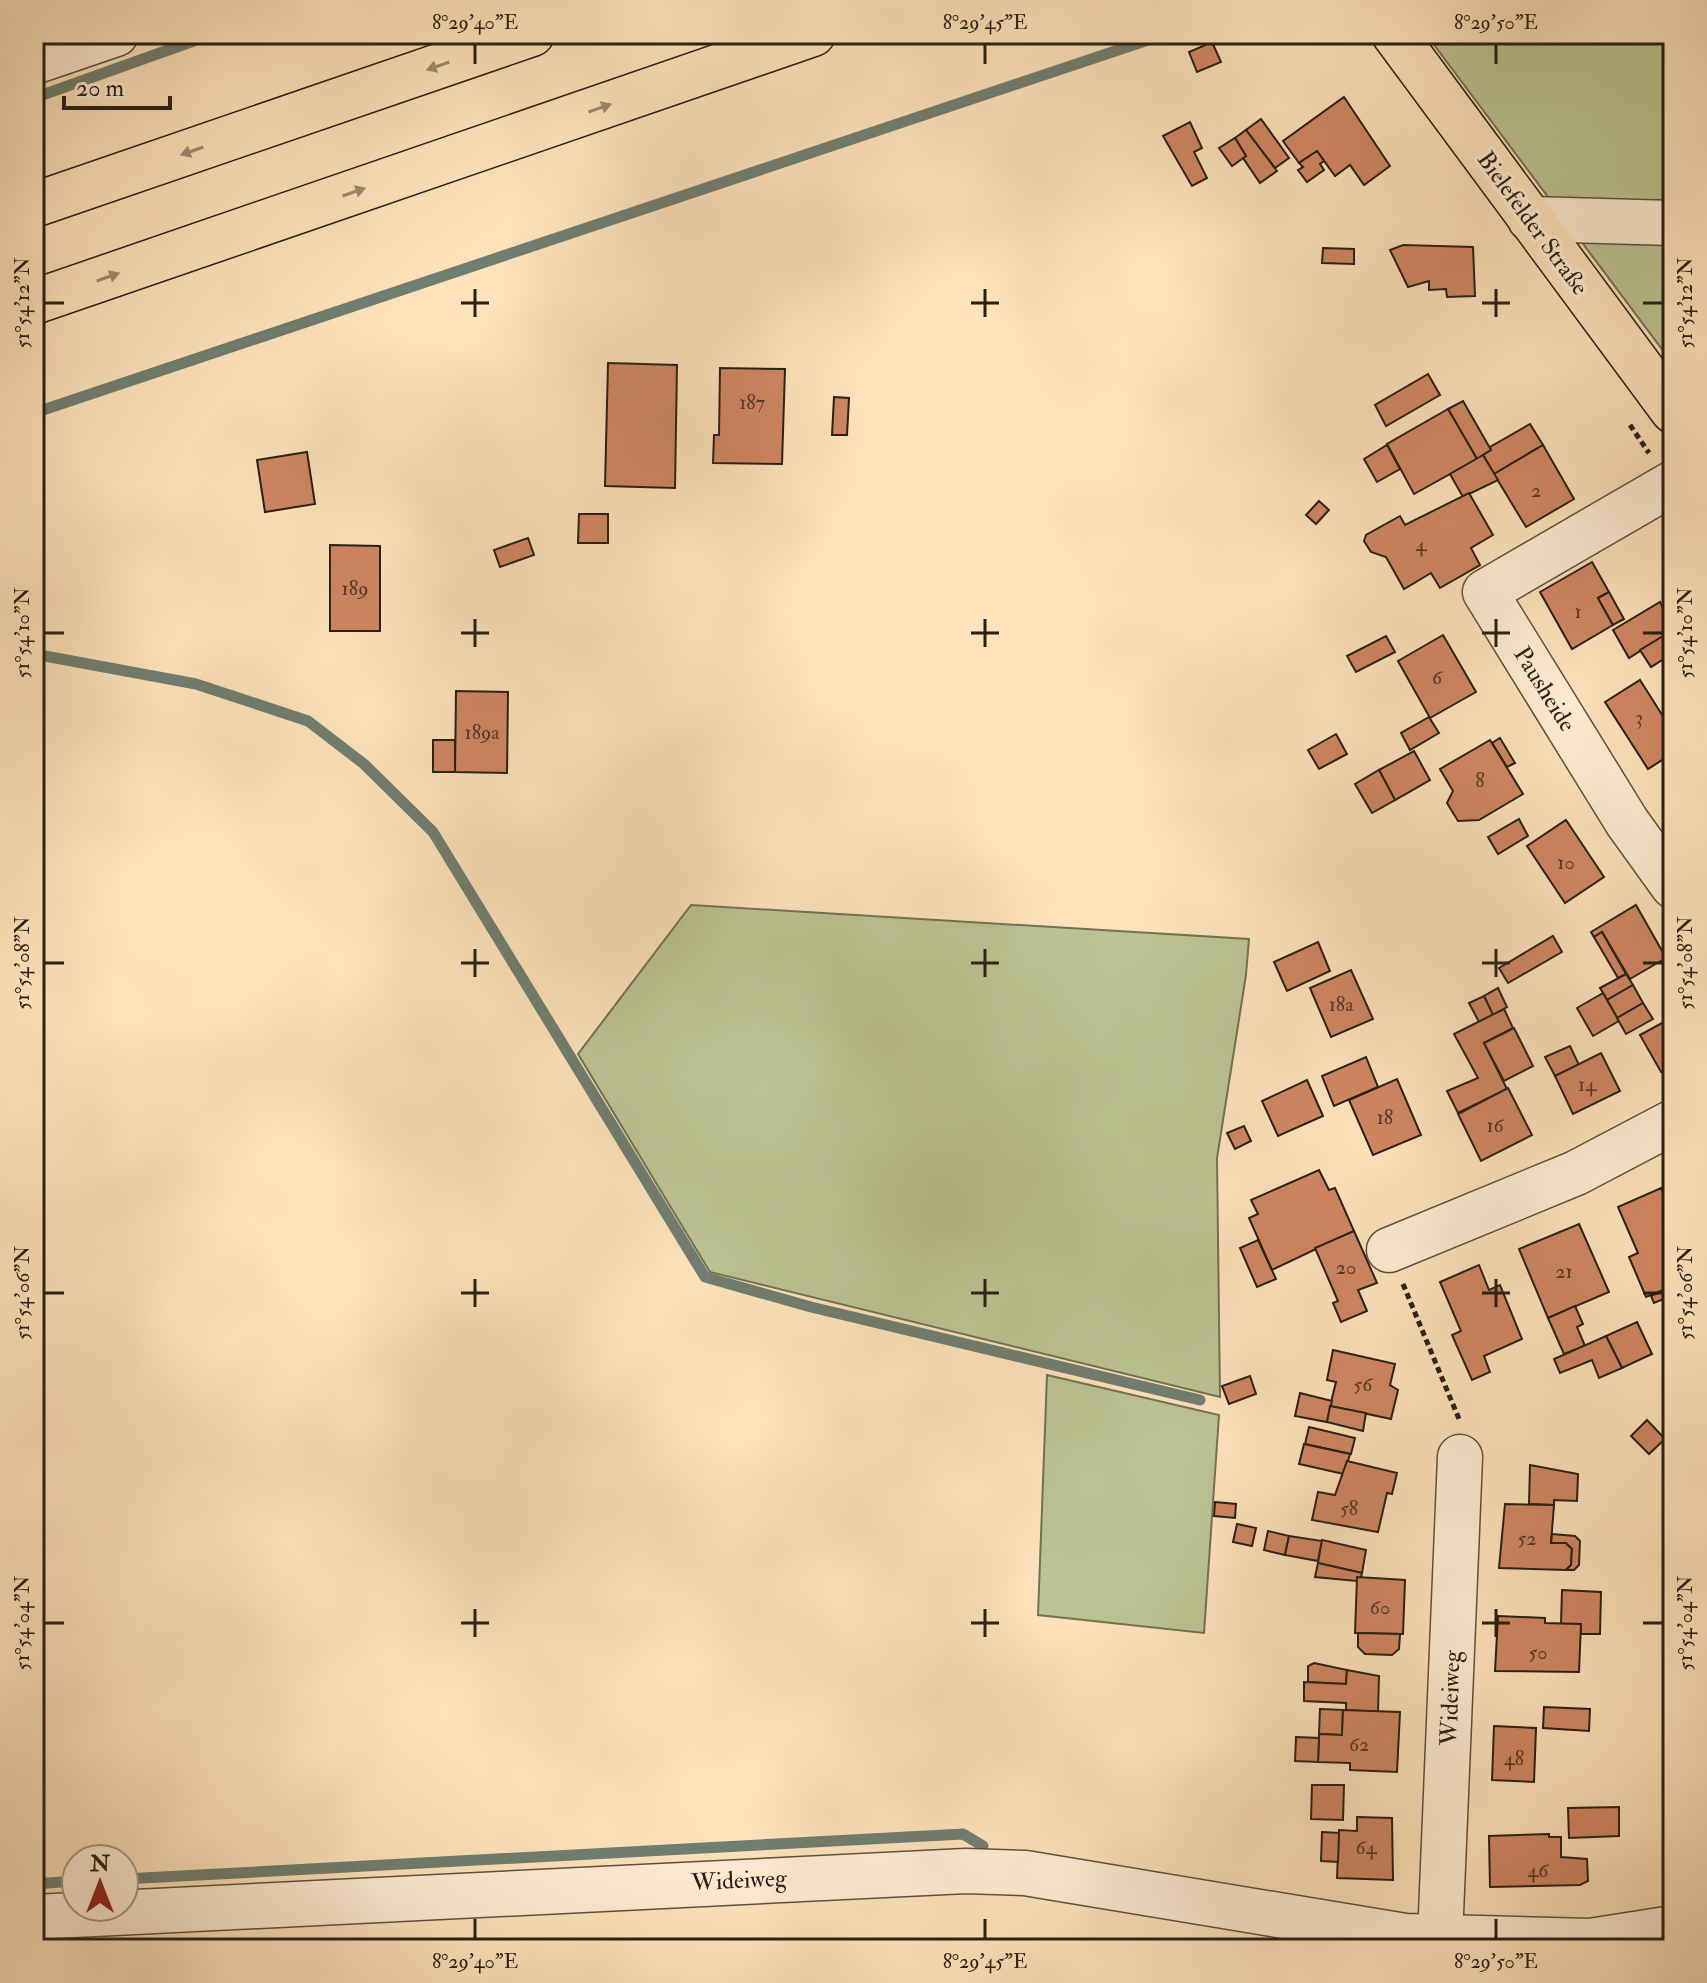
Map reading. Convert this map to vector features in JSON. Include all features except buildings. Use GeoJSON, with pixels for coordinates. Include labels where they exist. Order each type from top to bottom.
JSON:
{"type":"FeatureCollection","features":[{"type":"Feature","properties":{"kind":"main road"},"geometry":{"type":"LineString","coordinates":[[34,205],[532,34]]}},
{"type":"Feature","properties":{"kind":"main road"},"geometry":{"type":"LineString","coordinates":[[34,302],[813,34]]}},
{"type":"Feature","properties":{"kind":"main road","name":"Bielefelder Straße"},"geometry":{"type":"LineString","coordinates":[[1394,34],[1673,411]]}},
{"type":"Feature","properties":{"kind":"street"},"geometry":{"type":"LineString","coordinates":[[34,62],[116,34]]}},
{"type":"Feature","properties":{"kind":"street"},"geometry":{"type":"LineString","coordinates":[[1530,219],[1673,223]]}},
{"type":"Feature","properties":{"kind":"street","name":"Pausheide"},"geometry":{"type":"LineString","coordinates":[[1673,483],[1485,592],[1627,822],[1673,886]]}},
{"type":"Feature","properties":{"kind":"street"},"geometry":{"type":"LineString","coordinates":[[1389,1250],[1576,1173],[1673,1122]]}},
{"type":"Feature","properties":{"kind":"street","name":"Wideiweg"},"geometry":{"type":"LineString","coordinates":[[1440,1938],[1460,1457]]}},
{"type":"Feature","properties":{"kind":"street","name":"Wideiweg"},"geometry":{"type":"LineString","coordinates":[[34,1917],[966,1871],[1025,1873],[1405,1936],[1590,1941],[1673,1928]]}},
{"type":"Feature","properties":{"kind":"path"},"geometry":{"type":"LineString","coordinates":[[1389,1250],[1464,1429],[1460,1457]]}},
{"type":"Feature","properties":{"kind":"green space"},"geometry":{"type":"Polygon","coordinates":[[[1426,34],[1673,34],[1673,364],[1426,34]]]}},
{"type":"Feature","properties":{"kind":"green space"},"geometry":{"type":"Polygon","coordinates":[[[691,905],[1249,939],[1217,1158],[1220,1397],[710,1272],[578,1054],[691,905]]]}},
{"type":"Feature","properties":{"kind":"green space"},"geometry":{"type":"Polygon","coordinates":[[[1047,1375],[1219,1415],[1204,1633],[1038,1615],[1047,1375]]]}},
{"type":"Feature","properties":{"kind":"waterway"},"geometry":{"type":"LineString","coordinates":[[34,98],[213,34]]}},
{"type":"Feature","properties":{"kind":"waterway"},"geometry":{"type":"LineString","coordinates":[[34,413],[1166,34]]}},
{"type":"Feature","properties":{"kind":"waterway"},"geometry":{"type":"LineString","coordinates":[[34,654],[196,684],[308,721],[364,764],[433,832],[705,1277],[811,1307],[1200,1400]]}},
{"type":"Feature","properties":{"kind":"waterway"},"geometry":{"type":"LineString","coordinates":[[140,1878],[963,1834],[983,1846]]}},
{"type":"Feature","properties":{"kind":"waterway"},"geometry":{"type":"LineString","coordinates":[[34,1884],[60,1882]]}}]}
